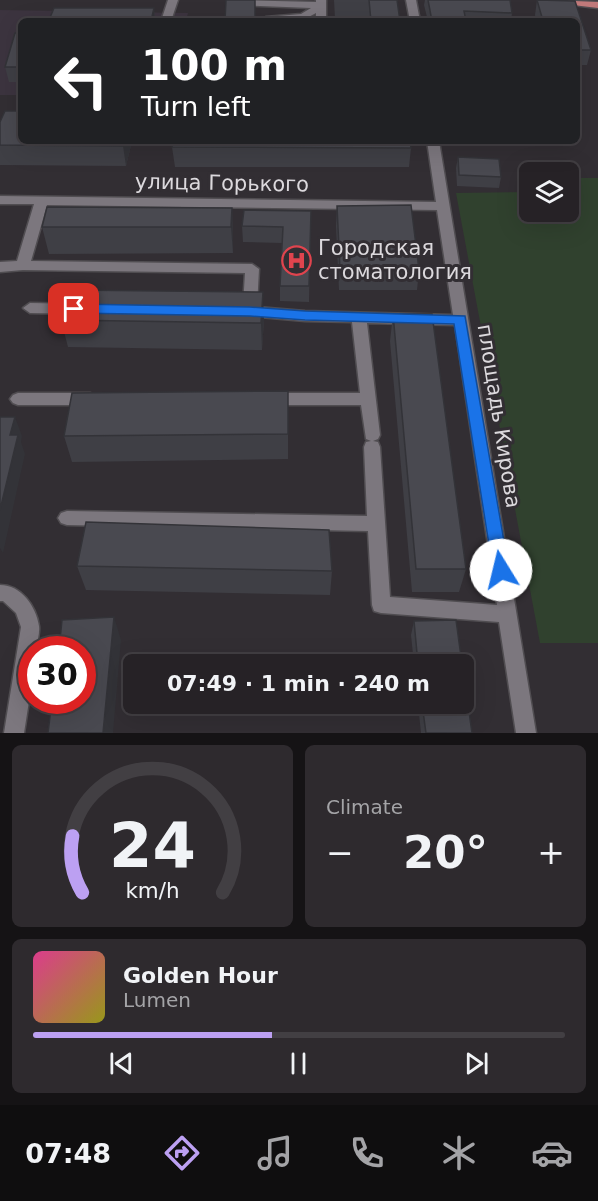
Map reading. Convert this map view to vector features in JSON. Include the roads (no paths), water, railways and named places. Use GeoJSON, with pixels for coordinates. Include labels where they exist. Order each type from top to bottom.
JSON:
{"type":"FeatureCollection","features":[{"type":"Feature","properties":{"kind":"main road"},"geometry":{"type":"LineString","coordinates":[[556,0],[598,6]]}},
{"type":"Feature","properties":{"kind":"street"},"geometry":{"type":"LineString","coordinates":[[167,18],[173,0]]}},
{"type":"Feature","properties":{"kind":"street"},"geometry":{"type":"LineString","coordinates":[[411,0],[414,18]]}},
{"type":"Feature","properties":{"kind":"street"},"geometry":{"type":"LineString","coordinates":[[596,0],[598,6]]}},
{"type":"Feature","properties":{"kind":"street"},"geometry":{"type":"LineString","coordinates":[[233,2],[321,3]]}},
{"type":"Feature","properties":{"kind":"street"},"geometry":{"type":"LineString","coordinates":[[286,18],[303,17],[321,3]]}},
{"type":"Feature","properties":{"kind":"street","name":"площадь Кирова"},"geometry":{"type":"LineString","coordinates":[[434,144],[526,733]]}},
{"type":"Feature","properties":{"kind":"street","name":"улица Горького"},"geometry":{"type":"LineString","coordinates":[[0,200],[443,206]]}},
{"type":"Feature","properties":{"kind":"street"},"geometry":{"type":"LineString","coordinates":[[23,265],[42,200]]}},
{"type":"Feature","properties":{"kind":"street"},"geometry":{"type":"LineString","coordinates":[[0,267],[23,265],[252,269],[250,311]]}},
{"type":"Feature","properties":{"kind":"street"},"geometry":{"type":"LineString","coordinates":[[30,308],[99,309]]}},
{"type":"Feature","properties":{"kind":"street"},"geometry":{"type":"LineString","coordinates":[[227,311],[460,320]]}},
{"type":"Feature","properties":{"kind":"street"},"geometry":{"type":"LineString","coordinates":[[359,317],[372,441],[381,605],[508,614]]}},
{"type":"Feature","properties":{"kind":"street"},"geometry":{"type":"LineString","coordinates":[[18,399],[111,399]]}},
{"type":"Feature","properties":{"kind":"street"},"geometry":{"type":"LineString","coordinates":[[251,399],[368,399]]}},
{"type":"Feature","properties":{"kind":"street"},"geometry":{"type":"LineString","coordinates":[[67,518],[376,524]]}},
{"type":"Feature","properties":{"kind":"street"},"geometry":{"type":"LineString","coordinates":[[0,593],[7,593],[24,608],[30,627],[14,733]]}},
{"type":"Feature","properties":{"kind":"place","name":"Городская стоматология"},"geometry":{"type":"Point","coordinates":[297,260]}}]}
